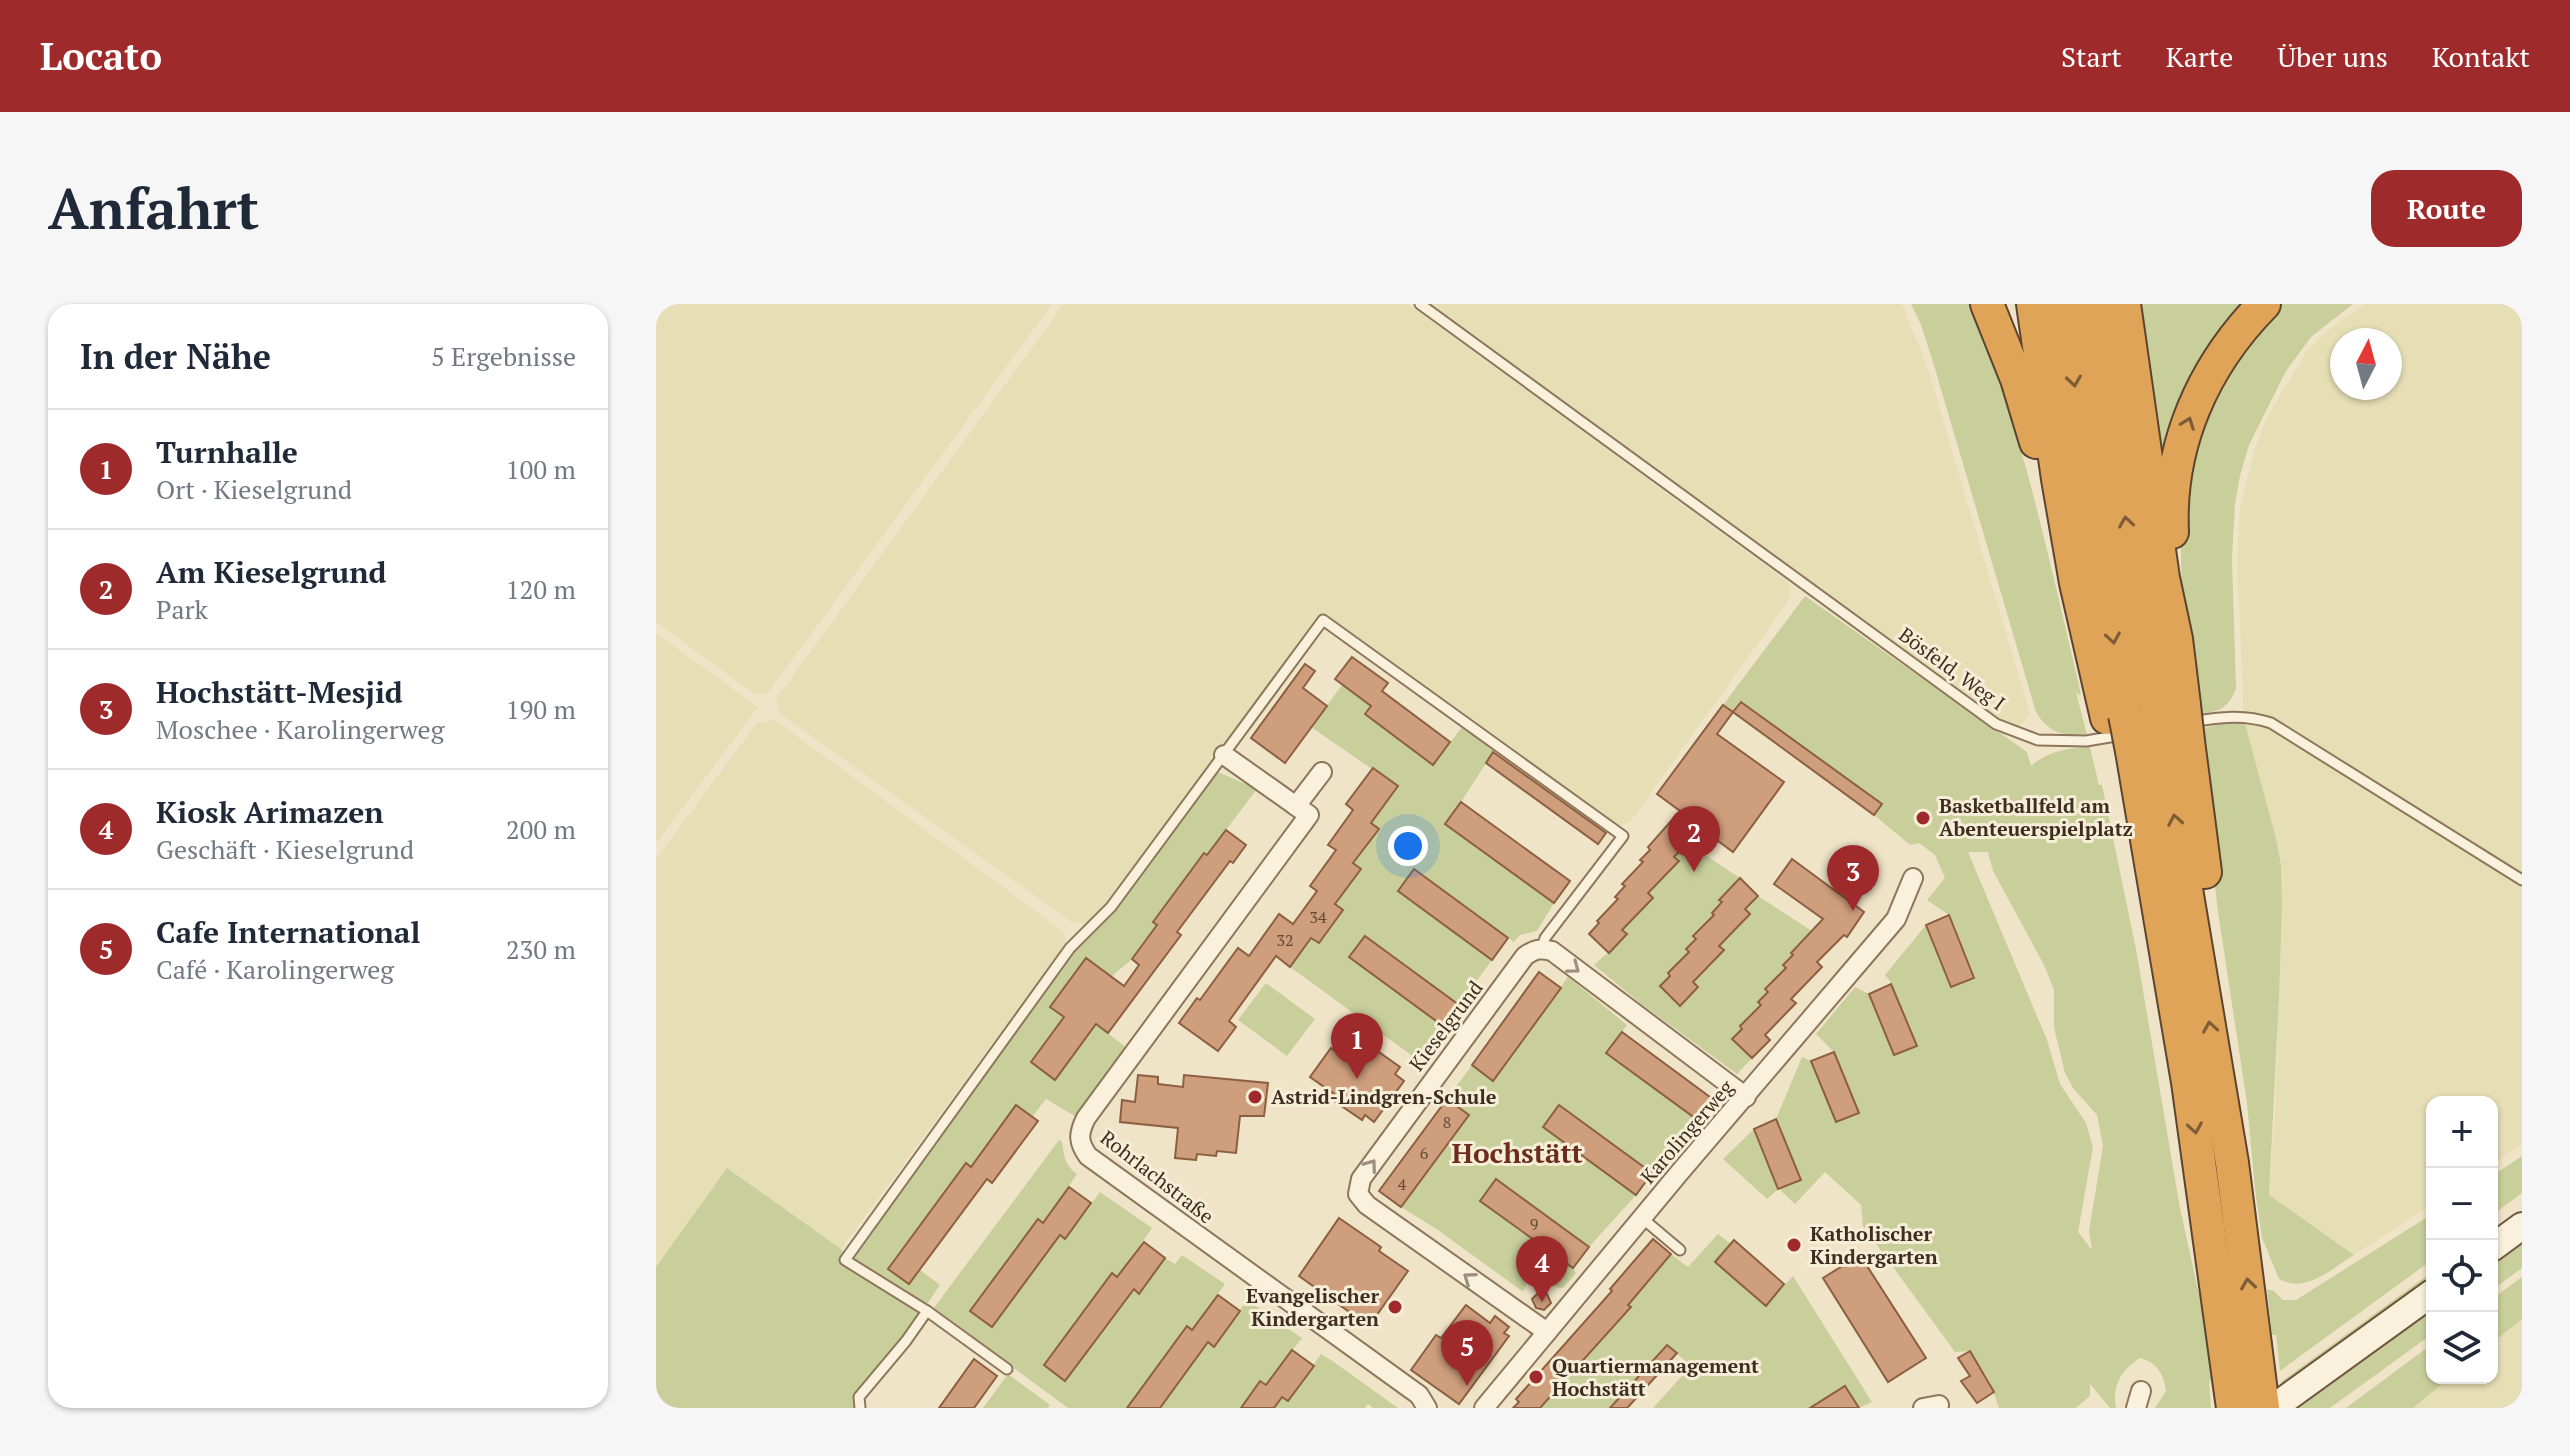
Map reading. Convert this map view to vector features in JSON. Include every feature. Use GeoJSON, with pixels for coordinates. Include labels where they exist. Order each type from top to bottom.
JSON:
{"type":"FeatureCollection","features":[{"type":"Feature","properties":{"kind":"highway"},"geometry":{"type":"LineString","coordinates":[[1987,304],[2017,379],[2076,583],[2143,712]]}},
{"type":"Feature","properties":{"kind":"highway"},"geometry":{"type":"LineString","coordinates":[[2033,304],[2076,583]]}},
{"type":"Feature","properties":{"kind":"highway"},"geometry":{"type":"LineString","coordinates":[[2064,304],[2081,435],[2149,748],[2211,925],[2198,952],[2232,1163],[2258,1362],[2274,1404]]}},
{"type":"Feature","properties":{"kind":"highway"},"geometry":{"type":"LineString","coordinates":[[2094,304],[2149,748],[2155,885],[2188,1082],[2232,1395]]}},
{"type":"Feature","properties":{"kind":"highway"},"geometry":{"type":"LineString","coordinates":[[2124,304],[2163,578],[2176,639]]}},
{"type":"Feature","properties":{"kind":"highway"},"geometry":{"type":"LineString","coordinates":[[2143,712],[2176,639],[2171,511],[2180,445],[2211,372],[2235,337],[2264,304]]}},
{"type":"Feature","properties":{"kind":"main road"},"geometry":{"type":"LineString","coordinates":[[2498,1244],[2522,1226]]}},
{"type":"Feature","properties":{"kind":"main road"},"geometry":{"type":"LineString","coordinates":[[2274,1404],[2426,1297]]}},
{"type":"Feature","properties":{"kind":"street"},"geometry":{"type":"LineString","coordinates":[[1224,755],[1296,806],[1322,772]]}},
{"type":"Feature","properties":{"kind":"street","name":"Rohrlachstraße"},"geometry":{"type":"LineString","coordinates":[[1296,806],[1309,815],[1086,1118],[1080,1129],[1079,1143],[1088,1156],[1419,1395],[1427,1408]]}},
{"type":"Feature","properties":{"kind":"street","name":"Karolingerweg"},"geometry":{"type":"LineString","coordinates":[[1484,1408],[1896,919],[1913,878]]}},
{"type":"Feature","properties":{"kind":"street"},"geometry":{"type":"LineString","coordinates":[[1542,948],[1552,951],[1746,1097]]}},
{"type":"Feature","properties":{"kind":"street","name":"Kieselgrund"},"geometry":{"type":"LineString","coordinates":[[1542,948],[1525,956],[1361,1179],[1358,1194],[1367,1205],[1547,1332]]}},
{"type":"Feature","properties":{"kind":"lane","name":"Bösfeld, Weg I"},"geometry":{"type":"LineString","coordinates":[[1420,304],[1996,724],[2038,740],[2086,741],[2218,717],[2256,718],[2292,734],[2522,880]]}},
{"type":"Feature","properties":{"kind":"lane"},"geometry":{"type":"LineString","coordinates":[[1007,1369],[927,1311],[845,1260],[1070,948],[1111,907],[1323,620],[1623,836],[1545,938],[1542,948]]}},
{"type":"Feature","properties":{"kind":"lane"},"geometry":{"type":"LineString","coordinates":[[1642,1218],[1680,1250]]}},
{"type":"Feature","properties":{"kind":"lane"},"geometry":{"type":"LineString","coordinates":[[860,1408],[859,1397],[927,1311]]}},
{"type":"Feature","properties":{"kind":"shaded area"},"geometry":{"type":"Polygon","coordinates":[[[656,304],[1052,304],[768,693],[756,695],[656,622],[656,304]]]}},
{"type":"Feature","properties":{"kind":"shaded area"},"geometry":{"type":"Polygon","coordinates":[[[1064,304],[1408,304],[1788,582],[1791,590],[1788,601],[1631,821],[1622,825],[1612,824],[1322,612],[1109,900],[1089,922],[1073,923],[779,713],[776,699],[1064,304]]]}},
{"type":"Feature","properties":{"kind":"shaded area"},"geometry":{"type":"Polygon","coordinates":[[[1428,304],[1902,304],[1926,363],[2030,714],[2027,719],[2018,727],[2001,722],[1428,304]]]}},
{"type":"Feature","properties":{"kind":"shaded area"},"geometry":{"type":"Polygon","coordinates":[[[2364,304],[2522,304],[2522,1144],[2498,1161],[2498,1096],[2426,1096],[2426,1208],[2354,1255],[2269,1195],[2282,905],[2276,838],[2244,720],[2237,561],[2240,506],[2255,449],[2265,421],[2306,352],[2330,329],[2330,400],[2402,400],[2402,328],[2331,328],[2364,304]]]}},
{"type":"Feature","properties":{"kind":"shaded area"},"geometry":{"type":"Polygon","coordinates":[[[656,633],[758,707],[656,843],[656,633]]]}},
{"type":"Feature","properties":{"kind":"shaded area"},"geometry":{"type":"Polygon","coordinates":[[[775,720],[1063,931],[1066,943],[841,1249],[727,1168],[656,1267],[656,859],[757,723],[775,720]]]}},
{"type":"Feature","properties":{"kind":"shaded area"},"geometry":{"type":"Polygon","coordinates":[[[2522,1319],[2522,1408],[2413,1408],[2442,1384],[2498,1384],[2498,1338],[2522,1319]]]}},
{"type":"Feature","properties":{"kind":"green space"},"geometry":{"type":"Polygon","coordinates":[[[1911,304],[1973,304],[2006,400],[2034,497],[2081,694],[2076,692],[2087,735],[2072,736],[2057,732],[2045,724],[2036,712],[1933,362],[1911,304]]]}},
{"type":"Feature","properties":{"kind":"green space"},"geometry":{"type":"Polygon","coordinates":[[[2138,304],[2254,304],[2163,456],[2152,413],[2138,304]]]}},
{"type":"Feature","properties":{"kind":"green space"},"geometry":{"type":"Polygon","coordinates":[[[2280,304],[2353,304],[2311,337],[2286,371],[2249,445],[2235,504],[2232,558],[2236,688],[2223,707],[2200,714],[2182,606],[2180,509],[2209,401],[2269,314],[2280,304]]]}},
{"type":"Feature","properties":{"kind":"green space"},"geometry":{"type":"Polygon","coordinates":[[[1805,596],[2027,752],[2031,766],[2058,751],[2090,747],[2099,785],[2102,785],[2136,949],[2180,1208],[2205,1322],[2212,1380],[2209,1381],[2211,1408],[2155,1408],[2166,1391],[2163,1380],[2155,1366],[2140,1358],[2119,1379],[2115,1392],[2116,1408],[2110,1408],[2090,1384],[2090,1396],[2076,1408],[1999,1408],[1990,1382],[1970,1351],[1955,1352],[1863,1226],[1861,1205],[1825,1172],[1795,1204],[1779,1189],[1767,1199],[1723,1159],[1754,1129],[1766,1159],[1776,1119],[1802,1057],[1811,1061],[1859,1113],[1834,1052],[1816,1034],[1855,987],[1869,994],[1894,1054],[1916,1046],[1892,984],[1885,975],[1926,925],[1951,987],[1974,977],[1949,915],[1927,900],[1945,878],[1935,855],[1919,843],[1910,845],[1874,815],[1881,804],[1741,702],[1733,712],[1723,705],[1805,596]],[[1968,852],[2047,1040],[2060,1084],[2086,1123],[2093,1147],[2078,1232],[2092,1250],[2089,1231],[2103,1146],[2097,1115],[2073,1088],[2065,1073],[2054,1028],[2054,990],[2044,965],[1993,871],[1988,852],[1968,852]]]}},
{"type":"Feature","properties":{"kind":"green space"},"geometry":{"type":"Polygon","coordinates":[[[1342,685],[1371,706],[1365,714],[1433,764],[1463,726],[1494,751],[1461,802],[1554,903],[1537,931],[1520,935],[1514,942],[1414,869],[1398,891],[1492,960],[1459,1005],[1365,936],[1349,957],[1443,1026],[1422,1063],[1290,967],[1311,938],[1319,943],[1335,904],[1360,869],[1353,863],[1378,829],[1371,823],[1398,787],[1311,727],[1342,685]]]}},
{"type":"Feature","properties":{"kind":"green space"},"geometry":{"type":"Polygon","coordinates":[[[2244,720],[2281,866],[2279,998],[2269,1195],[2354,1255],[2318,1278],[2299,1284],[2279,1279],[2262,1238],[2247,1103],[2218,912],[2201,766],[2201,729],[2244,720]]]}},
{"type":"Feature","properties":{"kind":"green space"},"geometry":{"type":"Polygon","coordinates":[[[1218,772],[1257,789],[1153,922],[1157,925],[1132,959],[1111,977],[1085,959],[1050,1006],[1064,1017],[1031,1062],[1055,1079],[1096,1024],[1128,1049],[1078,1118],[1046,1099],[1032,1117],[1016,1106],[971,1167],[965,1164],[888,1268],[909,1284],[920,1270],[940,1285],[856,1408],[656,1408],[656,1267],[727,1168],[841,1249],[846,1257],[1075,950],[1218,772]]]}},
{"type":"Feature","properties":{"kind":"green space"},"geometry":{"type":"Polygon","coordinates":[[[1687,843],[1740,878],[1719,899],[1722,902],[1712,912],[1714,915],[1661,986],[1680,1005],[1698,987],[1693,982],[1724,951],[1719,946],[1750,914],[1745,909],[1758,896],[1812,931],[1791,952],[1793,955],[1786,968],[1766,989],[1768,992],[1758,1002],[1761,1005],[1740,1026],[1742,1029],[1733,1039],[1752,1058],[1737,1074],[1594,965],[1627,935],[1622,929],[1653,898],[1648,893],[1679,861],[1674,857],[1687,843]]]}},
{"type":"Feature","properties":{"kind":"green space"},"geometry":{"type":"Polygon","coordinates":[[[1568,977],[1627,1025],[1606,1054],[1699,1121],[1652,1173],[1558,1106],[1543,1128],[1636,1195],[1589,1247],[1496,1179],[1480,1201],[1576,1273],[1563,1288],[1526,1283],[1522,1291],[1401,1207],[1469,1115],[1447,1099],[1472,1065],[1493,1080],[1568,977]]]}},
{"type":"Feature","properties":{"kind":"green space"},"geometry":{"type":"Polygon","coordinates":[[[1266,983],[1315,1019],[1287,1056],[1238,1020],[1266,983]]]}},
{"type":"Feature","properties":{"kind":"green space"},"geometry":{"type":"Polygon","coordinates":[[[1059,1140],[1068,1164],[1077,1174],[1043,1223],[1038,1219],[970,1312],[992,1327],[1060,1235],[1066,1238],[1100,1192],[1152,1228],[1117,1277],[1112,1274],[1044,1366],[1066,1381],[1134,1289],[1140,1293],[1165,1258],[1175,1264],[1182,1255],[1225,1284],[1192,1330],[1186,1327],[1127,1408],[1068,1408],[933,1309],[1059,1140]]]}},
{"type":"Feature","properties":{"kind":"green space"},"geometry":{"type":"Polygon","coordinates":[[[2522,1156],[2522,1193],[2498,1211],[2498,1172],[2522,1156]]]}},
{"type":"Feature","properties":{"kind":"green space"},"geometry":{"type":"Polygon","coordinates":[[[2426,1218],[2426,1264],[2280,1371],[2267,1289],[2283,1300],[2296,1300],[2426,1218]]]}},
{"type":"Feature","properties":{"kind":"green space"},"geometry":{"type":"Polygon","coordinates":[[[1718,1234],[1731,1244],[1715,1262],[1765,1305],[1793,1276],[1872,1402],[1859,1408],[1653,1408],[1691,1366],[1667,1345],[1610,1408],[1540,1408],[1630,1308],[1628,1305],[1671,1254],[1688,1267],[1718,1234]]]}},
{"type":"Feature","properties":{"kind":"green space"},"geometry":{"type":"Polygon","coordinates":[[[2522,1236],[2522,1268],[2498,1286],[2498,1254],[2522,1236]]]}},
{"type":"Feature","properties":{"kind":"green space"},"geometry":{"type":"Polygon","coordinates":[[[2426,1276],[2426,1285],[2283,1390],[2281,1382],[2426,1276]]]}},
{"type":"Feature","properties":{"kind":"green space"},"geometry":{"type":"Polygon","coordinates":[[[2522,1277],[2522,1319],[2498,1338],[2498,1312],[2498,1295],[2522,1277]]]}},
{"type":"Feature","properties":{"kind":"green space"},"geometry":{"type":"Polygon","coordinates":[[[1247,1300],[1302,1338],[1266,1385],[1260,1382],[1241,1408],[1160,1408],[1208,1342],[1215,1346],[1247,1300]]]}},
{"type":"Feature","properties":{"kind":"green space"},"geometry":{"type":"Polygon","coordinates":[[[2426,1306],[2426,1338],[2330,1408],[2288,1408],[2426,1306]]]}},
{"type":"Feature","properties":{"kind":"green space"},"geometry":{"type":"Polygon","coordinates":[[[2426,1348],[2426,1384],[2442,1384],[2413,1408],[2346,1408],[2426,1348]]]}},
{"type":"Feature","properties":{"kind":"green space"},"geometry":{"type":"Polygon","coordinates":[[[1321,1354],[1398,1408],[1373,1408],[1368,1404],[1365,1408],[1274,1408],[1282,1397],[1288,1401],[1321,1354]]]}},
{"type":"Feature","properties":{"kind":"green space"},"geometry":{"type":"Polygon","coordinates":[[[1008,1374],[1050,1405],[1048,1408],[983,1408],[1008,1374]]]}},
{"type":"Feature","properties":{"kind":"building"},"geometry":{"type":"Polygon","coordinates":[[[1352,657],[1388,683],[1382,691],[1450,742],[1433,765],[1365,714],[1371,706],[1335,679],[1352,657]]]}},
{"type":"Feature","properties":{"kind":"building"},"geometry":{"type":"Polygon","coordinates":[[[1305,664],[1315,671],[1303,688],[1327,706],[1285,763],[1251,738],[1305,664]]]}},
{"type":"Feature","properties":{"kind":"building"},"geometry":{"type":"Polygon","coordinates":[[[1741,702],[1882,804],[1874,815],[1733,712],[1741,702]]]}},
{"type":"Feature","properties":{"kind":"building"},"geometry":{"type":"Polygon","coordinates":[[[1723,705],[1733,712],[1717,734],[1784,782],[1733,852],[1702,829],[1694,836],[1674,857],[1679,861],[1648,893],[1653,898],[1622,930],[1627,934],[1609,953],[1589,934],[1618,899],[1615,897],[1625,886],[1622,884],[1643,862],[1640,860],[1650,850],[1648,847],[1680,811],[1657,794],[1723,705]]]}},
{"type":"Feature","properties":{"kind":"building"},"geometry":{"type":"Polygon","coordinates":[[[1493,752],[1606,833],[1598,844],[1486,763],[1493,752]]]}},
{"type":"Feature","properties":{"kind":"building"},"geometry":{"type":"Polygon","coordinates":[[[1373,768],[1398,786],[1371,823],[1379,829],[1353,863],[1361,869],[1335,904],[1343,910],[1319,943],[1311,938],[1290,967],[1276,956],[1229,1021],[1236,1027],[1218,1051],[1179,1023],[1238,948],[1249,956],[1279,914],[1293,924],[1317,891],[1310,886],[1336,850],[1328,845],[1353,810],[1346,804],[1373,768]]]}},
{"type":"Feature","properties":{"kind":"building"},"geometry":{"type":"Polygon","coordinates":[[[1461,802],[1570,881],[1554,903],[1445,824],[1461,802]]]}},
{"type":"Feature","properties":{"kind":"building"},"geometry":{"type":"Polygon","coordinates":[[[1226,830],[1246,845],[1233,863],[1230,861],[1177,932],[1181,935],[1108,1033],[1096,1024],[1055,1080],[1031,1062],[1064,1017],[1050,1007],[1086,958],[1124,986],[1139,965],[1132,959],[1157,925],[1153,922],[1204,853],[1207,855],[1226,830]]]}},
{"type":"Feature","properties":{"kind":"building"},"geometry":{"type":"Polygon","coordinates":[[[1792,859],[1864,912],[1847,937],[1844,935],[1817,962],[1822,967],[1791,999],[1796,1003],[1765,1035],[1770,1040],[1752,1058],[1732,1039],[1761,1005],[1758,1002],[1768,992],[1765,989],[1786,968],[1783,965],[1793,955],[1791,953],[1823,919],[1774,884],[1792,859]]]}},
{"type":"Feature","properties":{"kind":"building"},"geometry":{"type":"Polygon","coordinates":[[[1414,869],[1508,938],[1492,960],[1398,891],[1414,869]]]}},
{"type":"Feature","properties":{"kind":"building"},"geometry":{"type":"Polygon","coordinates":[[[1740,878],[1758,896],[1745,909],[1750,914],[1719,946],[1724,950],[1693,982],[1698,987],[1680,1006],[1660,986],[1689,952],[1686,949],[1696,939],[1693,936],[1714,915],[1712,913],[1722,902],[1719,900],[1740,878]]]}},
{"type":"Feature","properties":{"kind":"building"},"geometry":{"type":"Polygon","coordinates":[[[1949,915],[1974,978],[1951,987],[1926,925],[1949,915]]]}},
{"type":"Feature","properties":{"kind":"building"},"geometry":{"type":"Polygon","coordinates":[[[1365,936],[1459,1005],[1443,1026],[1349,957],[1365,936]]]}},
{"type":"Feature","properties":{"kind":"building"},"geometry":{"type":"Polygon","coordinates":[[[1539,972],[1561,988],[1493,1081],[1472,1065],[1539,972]]]}},
{"type":"Feature","properties":{"kind":"building"},"geometry":{"type":"Polygon","coordinates":[[[1891,984],[1917,1046],[1894,1055],[1869,994],[1891,984]]]}},
{"type":"Feature","properties":{"kind":"building"},"geometry":{"type":"Polygon","coordinates":[[[1622,1032],[1714,1100],[1699,1121],[1606,1053],[1622,1032]]]}},
{"type":"Feature","properties":{"kind":"building"},"geometry":{"type":"Polygon","coordinates":[[[1352,1036],[1400,1067],[1395,1074],[1404,1081],[1374,1122],[1365,1115],[1362,1120],[1330,1098],[1334,1094],[1310,1077],[1331,1048],[1339,1054],[1352,1036]]]}},
{"type":"Feature","properties":{"kind":"building"},"geometry":{"type":"Polygon","coordinates":[[[1834,1052],[1859,1113],[1836,1122],[1811,1061],[1834,1052]]]}},
{"type":"Feature","properties":{"kind":"building"},"geometry":{"type":"Polygon","coordinates":[[[1138,1075],[1158,1077],[1158,1084],[1183,1087],[1184,1075],[1268,1083],[1264,1116],[1240,1116],[1236,1153],[1217,1151],[1216,1156],[1197,1154],[1196,1160],[1175,1158],[1178,1128],[1120,1122],[1122,1100],[1135,1102],[1138,1075]]]}},
{"type":"Feature","properties":{"kind":"building"},"geometry":{"type":"Polygon","coordinates":[[[1447,1099],[1469,1115],[1401,1207],[1379,1191],[1447,1099]]]}},
{"type":"Feature","properties":{"kind":"building"},"geometry":{"type":"Polygon","coordinates":[[[1016,1105],[1038,1121],[992,1183],[987,1179],[909,1284],[888,1269],[966,1163],[971,1167],[1016,1105]]]}},
{"type":"Feature","properties":{"kind":"building"},"geometry":{"type":"Polygon","coordinates":[[[1559,1105],[1652,1173],[1636,1195],[1543,1127],[1559,1105]]]}},
{"type":"Feature","properties":{"kind":"building"},"geometry":{"type":"Polygon","coordinates":[[[1776,1119],[1801,1180],[1778,1189],[1754,1129],[1776,1119]]]}},
{"type":"Feature","properties":{"kind":"building"},"geometry":{"type":"Polygon","coordinates":[[[1496,1179],[1589,1247],[1573,1268],[1480,1201],[1496,1179]]]}},
{"type":"Feature","properties":{"kind":"building"},"geometry":{"type":"Polygon","coordinates":[[[1069,1187],[1091,1203],[1065,1239],[1060,1235],[992,1327],[970,1311],[1038,1219],[1043,1223],[1069,1187]]]}},
{"type":"Feature","properties":{"kind":"building"},"geometry":{"type":"Polygon","coordinates":[[[1339,1218],[1381,1247],[1379,1251],[1408,1271],[1369,1326],[1299,1276],[1339,1218]]]}},
{"type":"Feature","properties":{"kind":"building"},"geometry":{"type":"Polygon","coordinates":[[[1653,1239],[1671,1254],[1628,1305],[1631,1307],[1540,1408],[1513,1408],[1519,1402],[1516,1399],[1612,1291],[1610,1289],[1653,1239]]]}},
{"type":"Feature","properties":{"kind":"building"},"geometry":{"type":"Polygon","coordinates":[[[1734,1240],[1784,1284],[1766,1306],[1715,1262],[1734,1240]]]}},
{"type":"Feature","properties":{"kind":"building"},"geometry":{"type":"Polygon","coordinates":[[[1144,1242],[1165,1258],[1139,1294],[1134,1289],[1065,1381],[1044,1365],[1112,1273],[1117,1277],[1144,1242]]]}},
{"type":"Feature","properties":{"kind":"building"},"geometry":{"type":"Polygon","coordinates":[[[1860,1255],[1926,1358],[1888,1382],[1823,1278],[1860,1255]]]}},
{"type":"Feature","properties":{"kind":"building"},"geometry":{"type":"Polygon","coordinates":[[[1539,1292],[1547,1294],[1551,1303],[1544,1310],[1536,1308],[1532,1299],[1539,1292]]]}},
{"type":"Feature","properties":{"kind":"building"},"geometry":{"type":"Polygon","coordinates":[[[1218,1295],[1240,1311],[1214,1347],[1208,1342],[1160,1408],[1127,1408],[1187,1326],[1192,1330],[1218,1295]]]}},
{"type":"Feature","properties":{"kind":"building"},"geometry":{"type":"Polygon","coordinates":[[[1466,1305],[1490,1323],[1495,1316],[1509,1327],[1504,1333],[1509,1336],[1459,1404],[1411,1370],[1436,1335],[1441,1338],[1466,1305]]]}},
{"type":"Feature","properties":{"kind":"building"},"geometry":{"type":"Polygon","coordinates":[[[1667,1345],[1677,1353],[1627,1408],[1610,1408],[1667,1345]]]}},
{"type":"Feature","properties":{"kind":"building"},"geometry":{"type":"Polygon","coordinates":[[[1292,1350],[1314,1366],[1288,1401],[1282,1397],[1274,1408],[1241,1408],[1260,1381],[1266,1385],[1292,1350]]]}},
{"type":"Feature","properties":{"kind":"building"},"geometry":{"type":"Polygon","coordinates":[[[1970,1351],[1994,1392],[1977,1403],[1961,1381],[1970,1376],[1958,1358],[1970,1351]]]}},
{"type":"Feature","properties":{"kind":"building"},"geometry":{"type":"Polygon","coordinates":[[[974,1359],[997,1376],[974,1408],[939,1408],[974,1359]]]}},
{"type":"Feature","properties":{"kind":"building"},"geometry":{"type":"Polygon","coordinates":[[[1845,1386],[1859,1408],[1810,1408],[1845,1386]]]}},
{"type":"Feature","properties":{"kind":"place","name":"Basketballfeld am Abenteuerspielplatz"},"geometry":{"type":"Point","coordinates":[1923,818]}},
{"type":"Feature","properties":{"kind":"place","name":"Am Kieselgrund"},"geometry":{"type":"Point","coordinates":[1694,872]}},
{"type":"Feature","properties":{"kind":"place","name":"Hochstätt-Mesjid"},"geometry":{"type":"Point","coordinates":[1853,911]}},
{"type":"Feature","properties":{"kind":"place","name":"Turnhalle"},"geometry":{"type":"Point","coordinates":[1357,1079]}},
{"type":"Feature","properties":{"kind":"place","name":"Astrid-Lindgren-Schule"},"geometry":{"type":"Point","coordinates":[1255,1097]}},
{"type":"Feature","properties":{"kind":"place","name":"Katholischer Kindergarten"},"geometry":{"type":"Point","coordinates":[1794,1245]}},
{"type":"Feature","properties":{"kind":"place","name":"Kiosk Arimazen"},"geometry":{"type":"Point","coordinates":[1542,1302]}},
{"type":"Feature","properties":{"kind":"place","name":"Evangelischer Kindergarten"},"geometry":{"type":"Point","coordinates":[1395,1307]}},
{"type":"Feature","properties":{"kind":"place","name":"Quartiermanagement Hochstätt"},"geometry":{"type":"Point","coordinates":[1536,1377]}},
{"type":"Feature","properties":{"kind":"place","name":"Cafe International"},"geometry":{"type":"Point","coordinates":[1467,1386]}},
{"type":"Feature","properties":{"kind":"district","name":"Hochstätt"},"geometry":{"type":"Point","coordinates":[1517,1153]}}]}
